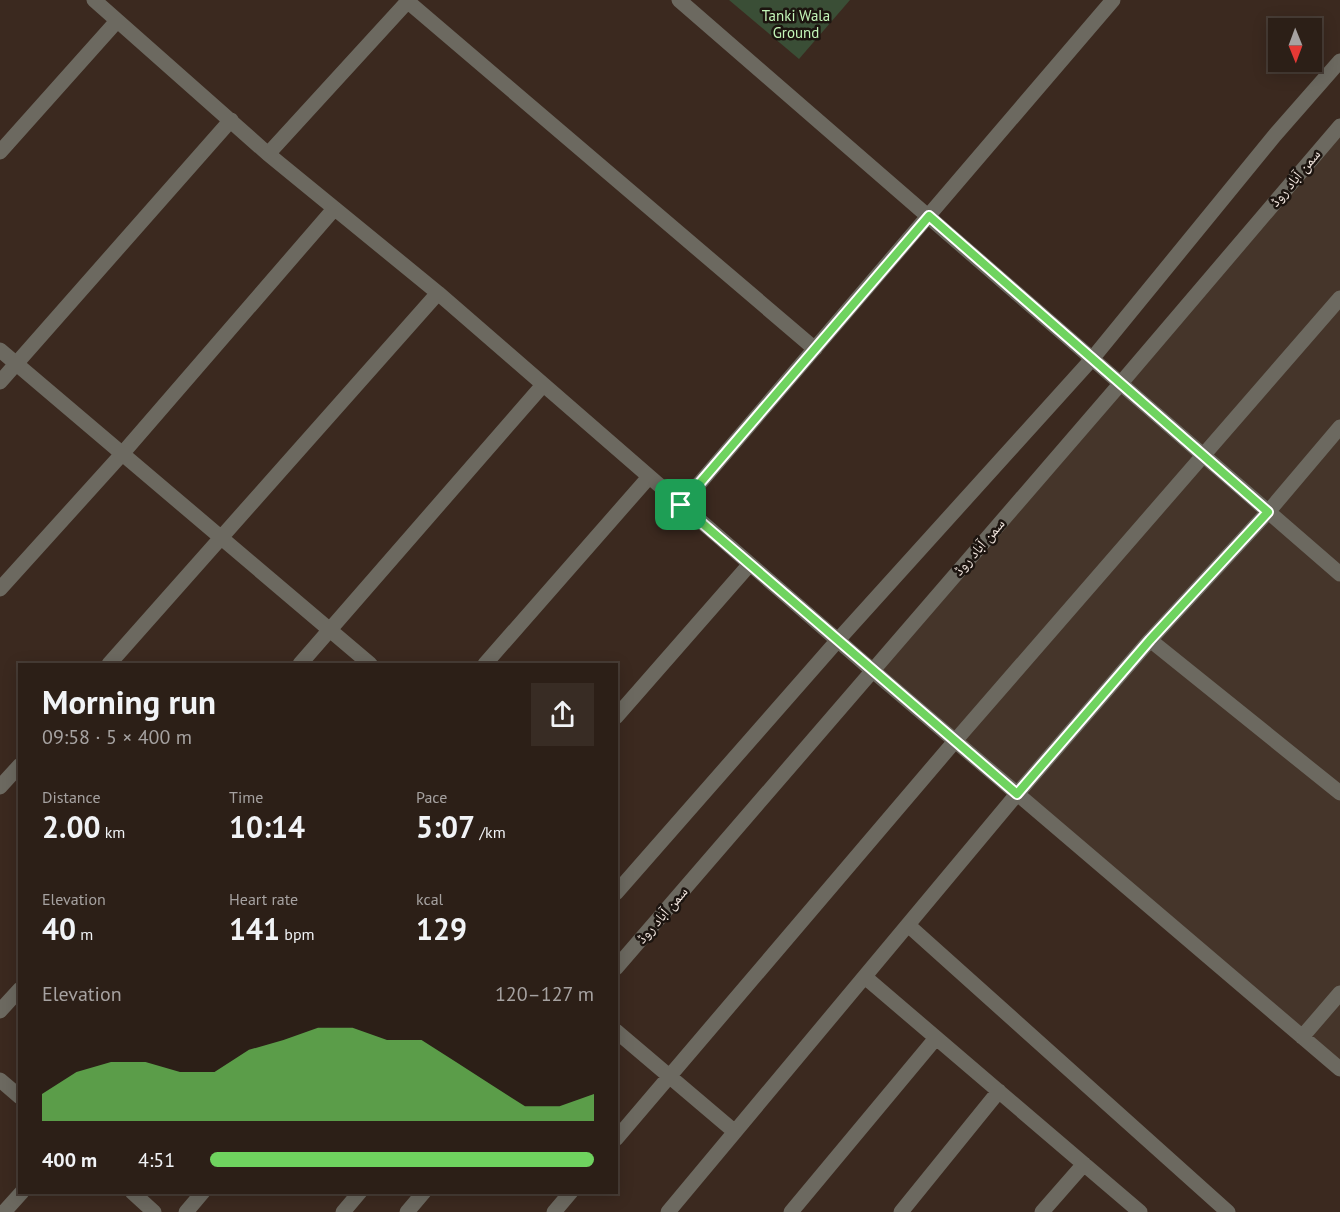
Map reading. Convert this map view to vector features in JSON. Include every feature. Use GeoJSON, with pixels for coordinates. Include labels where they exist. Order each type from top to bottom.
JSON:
{"type":"FeatureCollection","features":[{"type":"Feature","properties":{"kind":"street"},"geometry":{"type":"LineString","coordinates":[[94,0],[268,154],[438,293],[872,670],[1340,1069]]}},
{"type":"Feature","properties":{"kind":"street"},"geometry":{"type":"LineString","coordinates":[[679,0],[1340,574]]}},
{"type":"Feature","properties":{"kind":"street"},"geometry":{"type":"LineString","coordinates":[[681,505],[1113,0]]}},
{"type":"Feature","properties":{"kind":"street"},"geometry":{"type":"LineString","coordinates":[[268,154],[408,1],[815,349]]}},
{"type":"Feature","properties":{"kind":"street"},"geometry":{"type":"LineString","coordinates":[[0,152],[117,21]]}},
{"type":"Feature","properties":{"kind":"street"},"geometry":{"type":"LineString","coordinates":[[618,891],[838,640],[1092,359],[1275,135],[1340,61]]}},
{"type":"Feature","properties":{"kind":"street"},"geometry":{"type":"LineString","coordinates":[[0,382],[231,120]]}},
{"type":"Feature","properties":{"kind":"street","name":"سمن آباد روڈ"},"geometry":{"type":"LineString","coordinates":[[618,966],[1121,384],[1340,126]]}},
{"type":"Feature","properties":{"kind":"street"},"geometry":{"type":"LineString","coordinates":[[0,589],[122,454],[334,209]]}},
{"type":"Feature","properties":{"kind":"street"},"geometry":{"type":"LineString","coordinates":[[110,663],[438,293]]}},
{"type":"Feature","properties":{"kind":"street"},"geometry":{"type":"LineString","coordinates":[[618,1137],[956,741],[1340,298]]}},
{"type":"Feature","properties":{"kind":"street"},"geometry":{"type":"LineString","coordinates":[[0,350],[369,663]]}},
{"type":"Feature","properties":{"kind":"street"},"geometry":{"type":"LineString","coordinates":[[301,663],[543,385]]}},
{"type":"Feature","properties":{"kind":"street"},"geometry":{"type":"LineString","coordinates":[[668,1212],[1017,794],[1150,640],[1268,512],[1340,427]]}},
{"type":"Feature","properties":{"kind":"street"},"geometry":{"type":"LineString","coordinates":[[486,663],[649,477]]}},
{"type":"Feature","properties":{"kind":"street"},"geometry":{"type":"LineString","coordinates":[[618,715],[750,564]]}},
{"type":"Feature","properties":{"kind":"street"},"geometry":{"type":"LineString","coordinates":[[1150,640],[1340,793]]}},
{"type":"Feature","properties":{"kind":"street"},"geometry":{"type":"LineString","coordinates":[[0,788],[18,767]]}},
{"type":"Feature","properties":{"kind":"street"},"geometry":{"type":"LineString","coordinates":[[908,926],[1228,1212]]}},
{"type":"Feature","properties":{"kind":"street"},"geometry":{"type":"LineString","coordinates":[[865,977],[1140,1212]]}},
{"type":"Feature","properties":{"kind":"street"},"geometry":{"type":"LineString","coordinates":[[0,1011],[18,991]]}},
{"type":"Feature","properties":{"kind":"street"},"geometry":{"type":"LineString","coordinates":[[1302,1037],[1340,993]]}},
{"type":"Feature","properties":{"kind":"street"},"geometry":{"type":"LineString","coordinates":[[618,1033],[735,1132]]}},
{"type":"Feature","properties":{"kind":"street"},"geometry":{"type":"LineString","coordinates":[[790,1212],[936,1038]]}},
{"type":"Feature","properties":{"kind":"street"},"geometry":{"type":"LineString","coordinates":[[0,1080],[18,1095]]}},
{"type":"Feature","properties":{"kind":"street"},"geometry":{"type":"LineString","coordinates":[[901,1212],[999,1091]]}},
{"type":"Feature","properties":{"kind":"street"},"geometry":{"type":"LineString","coordinates":[[1042,1212],[1084,1164]]}},
{"type":"Feature","properties":{"kind":"street"},"geometry":{"type":"LineString","coordinates":[[4,1212],[20,1194]]}},
{"type":"Feature","properties":{"kind":"street"},"geometry":{"type":"LineString","coordinates":[[134,1194],[154,1212]]}},
{"type":"Feature","properties":{"kind":"street"},"geometry":{"type":"LineString","coordinates":[[186,1212],[201,1194]]}},
{"type":"Feature","properties":{"kind":"street"},"geometry":{"type":"LineString","coordinates":[[344,1212],[358,1194]]}},
{"type":"Feature","properties":{"kind":"street"},"geometry":{"type":"LineString","coordinates":[[407,1212],[422,1194]]}},
{"type":"Feature","properties":{"kind":"street"},"geometry":{"type":"LineString","coordinates":[[554,1212],[569,1194]]}},
{"type":"Feature","properties":{"kind":"shaded area"},"geometry":{"type":"Polygon","coordinates":[[[1340,124],[1340,1070],[872,670],[1340,124]]]}},
{"type":"Feature","properties":{"kind":"green space","name":"Tanki Wala Ground"},"geometry":{"type":"Polygon","coordinates":[[[729,0],[850,0],[799,59],[729,0]]]}},
{"type":"Feature","properties":{"kind":"route"},"geometry":{"type":"LineString","coordinates":[[929,216],[1268,512],[1150,640],[1017,794],[681,505],[929,216]]}}]}
